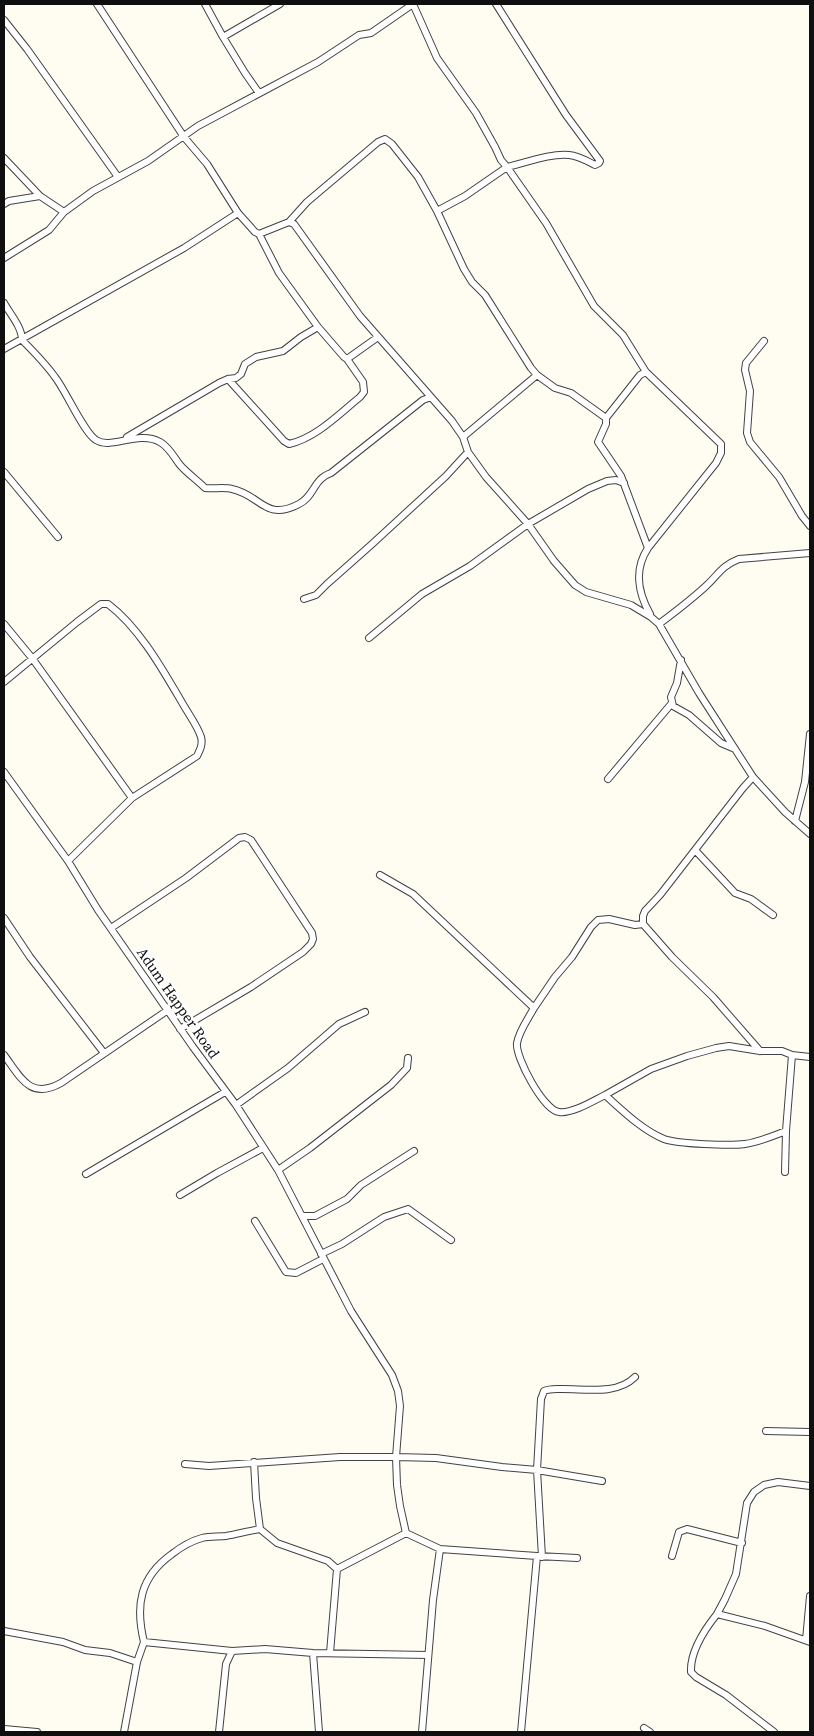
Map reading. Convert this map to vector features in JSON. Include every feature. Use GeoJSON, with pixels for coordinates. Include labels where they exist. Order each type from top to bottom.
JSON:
{"type":"FeatureCollection","features":[{"type":"Feature","properties":{"kind":"street"},"geometry":{"type":"LineString","coordinates":[[97,4],[184,137],[206,164],[238,213],[259,234],[279,273],[318,327],[347,359],[363,382],[364,392],[324,426],[305,438],[289,444],[284,441],[228,379]]}},
{"type":"Feature","properties":{"kind":"street"},"geometry":{"type":"LineString","coordinates":[[205,4],[223,37],[259,93]]}},
{"type":"Feature","properties":{"kind":"street"},"geometry":{"type":"LineString","coordinates":[[223,37],[280,4]]}},
{"type":"Feature","properties":{"kind":"street"},"geometry":{"type":"LineString","coordinates":[[4,258],[49,230],[64,212],[93,191],[148,161],[198,126],[318,62],[359,36],[371,33],[413,4],[437,58],[476,113],[501,160],[546,223],[594,306],[623,334],[646,372],[721,444],[721,453],[716,463],[644,554],[640,568],[639,584],[645,606],[651,617]]}},
{"type":"Feature","properties":{"kind":"street"},"geometry":{"type":"LineString","coordinates":[[437,210],[465,196],[507,167],[568,155],[579,157],[595,165],[600,161],[566,115],[496,4]]}},
{"type":"Feature","properties":{"kind":"street"},"geometry":{"type":"LineString","coordinates":[[4,20],[27,49],[118,177]]}},
{"type":"Feature","properties":{"kind":"street"},"geometry":{"type":"LineString","coordinates":[[259,234],[289,222],[307,202],[378,142],[385,139],[392,144],[418,177],[437,210],[464,269],[472,282],[485,295],[518,349],[537,375],[555,388],[571,393],[606,418]]}},
{"type":"Feature","properties":{"kind":"street"},"geometry":{"type":"LineString","coordinates":[[4,158],[40,196],[64,212]]}},
{"type":"Feature","properties":{"kind":"street"},"geometry":{"type":"LineString","coordinates":[[4,204],[9,201],[40,196]]}},
{"type":"Feature","properties":{"kind":"street"},"geometry":{"type":"LineString","coordinates":[[4,349],[184,248],[238,213]]}},
{"type":"Feature","properties":{"kind":"street"},"geometry":{"type":"LineString","coordinates":[[289,222],[297,227],[310,249],[360,316],[452,421],[463,437],[468,452],[507,502],[528,524],[554,562],[575,585],[586,592],[631,605],[659,624],[698,693],[753,777],[810,834]]}},
{"type":"Feature","properties":{"kind":"street"},"geometry":{"type":"LineString","coordinates":[[4,303],[18,326],[22,340],[55,377],[95,440],[103,443],[114,443],[124,439],[228,379],[236,378],[241,374],[244,364],[256,357],[283,351],[300,337],[318,327]]}},
{"type":"Feature","properties":{"kind":"street"},"geometry":{"type":"LineString","coordinates":[[347,359],[378,337]]}},
{"type":"Feature","properties":{"kind":"street"},"geometry":{"type":"LineString","coordinates":[[764,341],[746,363],[745,370],[750,391],[747,433],[750,442],[779,477],[810,526]]}},
{"type":"Feature","properties":{"kind":"street"},"geometry":{"type":"LineString","coordinates":[[646,372],[640,375],[606,418],[606,424],[598,442],[624,483],[648,548]]}},
{"type":"Feature","properties":{"kind":"street"},"geometry":{"type":"LineString","coordinates":[[463,437],[537,375]]}},
{"type":"Feature","properties":{"kind":"street"},"geometry":{"type":"LineString","coordinates":[[124,439],[147,438],[159,442],[205,488],[231,488],[249,495],[270,510],[280,510],[297,505],[306,499],[320,478],[331,473],[416,405],[431,397]]}},
{"type":"Feature","properties":{"kind":"street"},"geometry":{"type":"LineString","coordinates":[[304,599],[316,595],[326,584],[371,546],[446,476],[468,452]]}},
{"type":"Feature","properties":{"kind":"street"},"geometry":{"type":"LineString","coordinates":[[4,472],[58,537]]}},
{"type":"Feature","properties":{"kind":"street"},"geometry":{"type":"LineString","coordinates":[[369,638],[422,594],[470,566],[528,524],[588,489],[607,481],[616,480],[624,483]]}},
{"type":"Feature","properties":{"kind":"street"},"geometry":{"type":"LineString","coordinates":[[659,624],[687,603],[708,584],[722,567],[738,558],[810,553]]}},
{"type":"Feature","properties":{"kind":"street"},"geometry":{"type":"LineString","coordinates":[[4,682],[101,604],[108,604],[135,631],[178,696],[201,738],[201,748],[197,756],[132,798],[68,861]]}},
{"type":"Feature","properties":{"kind":"street"},"geometry":{"type":"LineString","coordinates":[[4,624],[32,658],[132,798]]}},
{"type":"Feature","properties":{"kind":"street"},"geometry":{"type":"LineString","coordinates":[[681,660],[677,683],[671,698],[672,703],[721,743],[735,749]]}},
{"type":"Feature","properties":{"kind":"street"},"geometry":{"type":"LineString","coordinates":[[608,779],[672,703]]}},
{"type":"Feature","properties":{"kind":"street"},"geometry":{"type":"LineString","coordinates":[[796,821],[805,782],[810,734]]}},
{"type":"Feature","properties":{"kind":"street","name":"Adum Happer Road"},"geometry":{"type":"LineString","coordinates":[[4,772],[68,861],[98,910],[180,1029],[236,1105],[278,1170],[351,1311],[392,1375],[398,1390],[400,1406],[396,1456],[397,1485],[406,1533]]}},
{"type":"Feature","properties":{"kind":"street"},"geometry":{"type":"LineString","coordinates":[[753,777],[642,916],[643,924],[672,957],[713,997],[760,1051]]}},
{"type":"Feature","properties":{"kind":"street"},"geometry":{"type":"LineString","coordinates":[[111,928],[186,878],[239,838],[245,837],[251,840],[312,933],[313,939],[303,952],[267,977],[180,1029]]}},
{"type":"Feature","properties":{"kind":"street"},"geometry":{"type":"LineString","coordinates":[[695,850],[735,893],[751,898],[773,915]]}},
{"type":"Feature","properties":{"kind":"street"},"geometry":{"type":"LineString","coordinates":[[380,875],[419,899],[534,1008]]}},
{"type":"Feature","properties":{"kind":"street"},"geometry":{"type":"LineString","coordinates":[[4,918],[25,950],[104,1054]]}},
{"type":"Feature","properties":{"kind":"street"},"geometry":{"type":"LineString","coordinates":[[643,924],[635,925],[609,919],[598,920],[534,1008],[522,1028],[517,1044],[519,1055],[537,1092],[552,1110],[568,1112],[605,1095],[651,1069],[686,1056],[729,1046],[760,1051],[782,1051],[792,1055],[810,1057]]}},
{"type":"Feature","properties":{"kind":"street"},"geometry":{"type":"LineString","coordinates":[[4,1055],[25,1083],[36,1090],[49,1090],[168,1010]]}},
{"type":"Feature","properties":{"kind":"street"},"geometry":{"type":"LineString","coordinates":[[236,1105],[293,1064],[339,1024],[365,1012]]}},
{"type":"Feature","properties":{"kind":"street"},"geometry":{"type":"LineString","coordinates":[[785,1172],[786,1116],[792,1055]]}},
{"type":"Feature","properties":{"kind":"street"},"geometry":{"type":"LineString","coordinates":[[278,1170],[310,1148],[391,1085],[407,1068],[408,1058]]}},
{"type":"Feature","properties":{"kind":"street"},"geometry":{"type":"LineString","coordinates":[[86,1174],[225,1092]]}},
{"type":"Feature","properties":{"kind":"street"},"geometry":{"type":"LineString","coordinates":[[605,1095],[636,1122],[665,1139],[684,1142],[744,1144],[769,1138],[786,1131]]}},
{"type":"Feature","properties":{"kind":"street"},"geometry":{"type":"LineString","coordinates":[[180,1196],[263,1148]]}},
{"type":"Feature","properties":{"kind":"street"},"geometry":{"type":"LineString","coordinates":[[303,1216],[315,1216],[347,1200],[361,1185],[414,1151]]}},
{"type":"Feature","properties":{"kind":"street"},"geometry":{"type":"LineString","coordinates":[[255,1221],[286,1272],[296,1274],[384,1218],[408,1209],[451,1240]]}},
{"type":"Feature","properties":{"kind":"street"},"geometry":{"type":"LineString","coordinates":[[521,1732],[539,1556],[537,1470],[541,1399],[544,1391],[555,1389],[613,1389],[624,1386],[635,1377]]}},
{"type":"Feature","properties":{"kind":"street"},"geometry":{"type":"LineString","coordinates":[[766,1430],[810,1432]]}},
{"type":"Feature","properties":{"kind":"street"},"geometry":{"type":"LineString","coordinates":[[185,1464],[209,1466],[340,1457],[396,1456],[436,1458],[537,1470],[602,1481]]}},
{"type":"Feature","properties":{"kind":"street"},"geometry":{"type":"LineString","coordinates":[[254,1462],[260,1529],[278,1543],[328,1561],[338,1569]]}},
{"type":"Feature","properties":{"kind":"street"},"geometry":{"type":"LineString","coordinates":[[774,1732],[726,1695],[696,1678],[691,1672],[691,1663],[707,1627],[717,1614],[736,1574],[747,1503],[754,1492],[764,1485],[778,1482],[810,1486]]}},
{"type":"Feature","properties":{"kind":"street"},"geometry":{"type":"LineString","coordinates":[[124,1732],[137,1662],[144,1642],[140,1628],[140,1606],[145,1582],[158,1563],[184,1545],[204,1537],[226,1536],[260,1529]]}},
{"type":"Feature","properties":{"kind":"street"},"geometry":{"type":"LineString","coordinates":[[672,1556],[679,1532],[687,1529],[742,1543]]}},
{"type":"Feature","properties":{"kind":"street"},"geometry":{"type":"LineString","coordinates":[[338,1569],[406,1533],[440,1549],[577,1558]]}},
{"type":"Feature","properties":{"kind":"street"},"geometry":{"type":"LineString","coordinates":[[422,1732],[432,1600],[440,1549]]}},
{"type":"Feature","properties":{"kind":"street"},"geometry":{"type":"LineString","coordinates":[[330,1653],[338,1569]]}},
{"type":"Feature","properties":{"kind":"street"},"geometry":{"type":"LineString","coordinates":[[717,1614],[765,1626],[808,1641],[810,1596]]}},
{"type":"Feature","properties":{"kind":"street"},"geometry":{"type":"LineString","coordinates":[[4,1630],[64,1642],[84,1650],[110,1653],[137,1662]]}},
{"type":"Feature","properties":{"kind":"street"},"geometry":{"type":"LineString","coordinates":[[144,1642],[232,1651],[265,1648],[314,1653],[428,1656]]}},
{"type":"Feature","properties":{"kind":"street"},"geometry":{"type":"LineString","coordinates":[[219,1732],[226,1664],[232,1651]]}},
{"type":"Feature","properties":{"kind":"street"},"geometry":{"type":"LineString","coordinates":[[314,1653],[319,1732]]}},
{"type":"Feature","properties":{"kind":"street"},"geometry":{"type":"LineString","coordinates":[[4,1729],[37,1732]]}}]}
